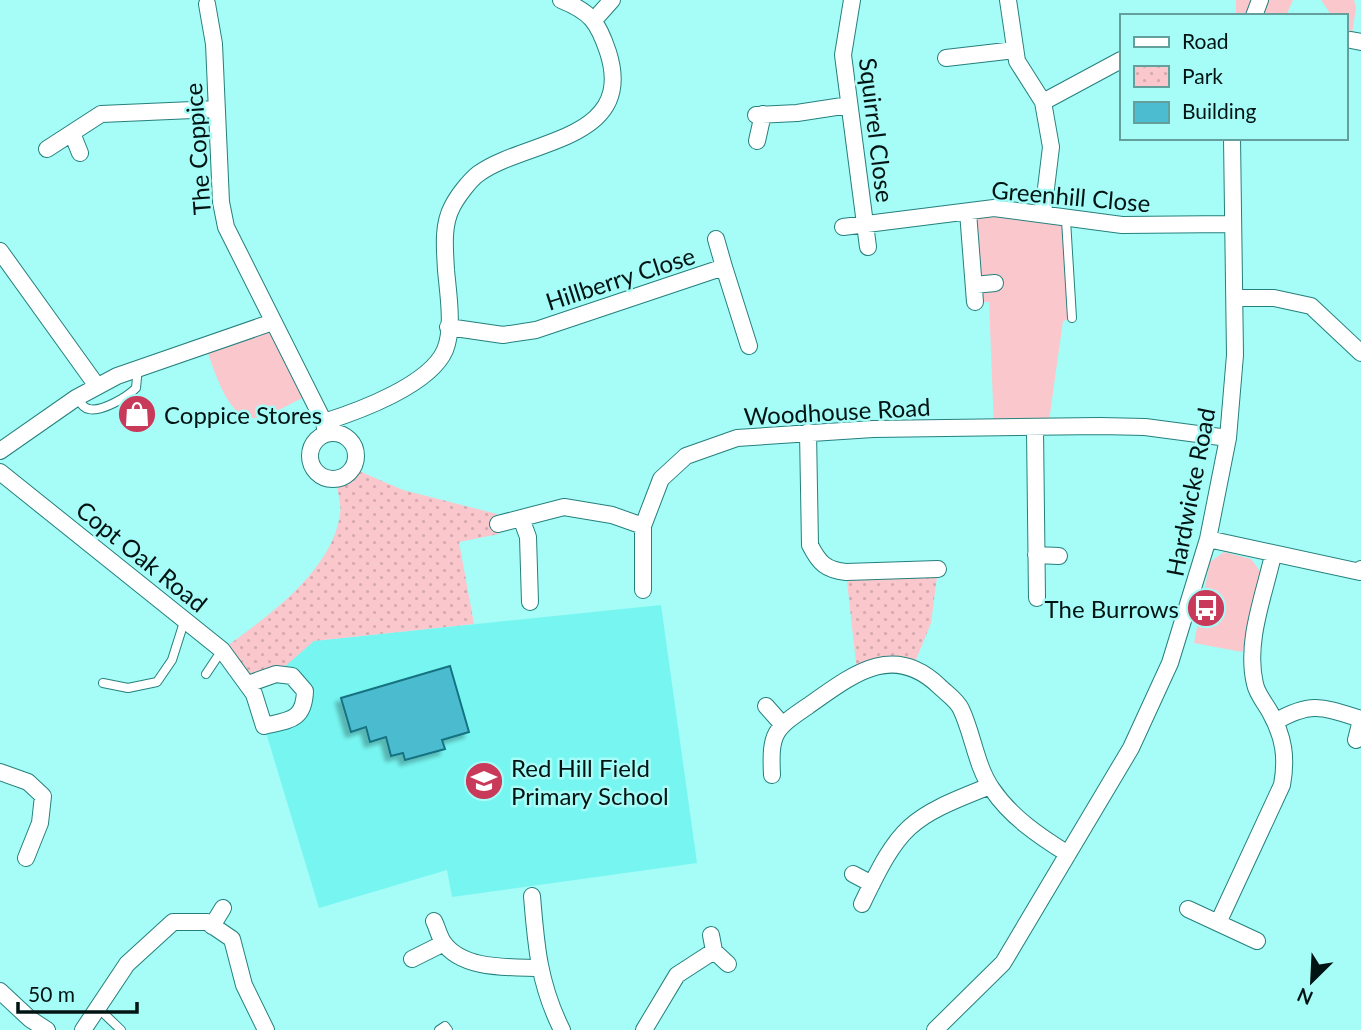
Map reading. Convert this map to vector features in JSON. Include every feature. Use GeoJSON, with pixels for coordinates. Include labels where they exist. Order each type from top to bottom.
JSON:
{"type":"FeatureCollection","features":[{"type":"Feature","properties":{"kind":"street"},"geometry":{"type":"LineString","coordinates":[[448,327],[445,230],[451,208],[477,174],[585,130],[602,108],[612,88],[613,67],[595,19],[561,0]]}},
{"type":"Feature","properties":{"kind":"street"},"geometry":{"type":"LineString","coordinates":[[595,19],[612,0]]}},
{"type":"Feature","properties":{"kind":"street","name":"Squirrel Close"},"geometry":{"type":"LineString","coordinates":[[852,0],[843,55],[868,247]]}},
{"type":"Feature","properties":{"kind":"street"},"geometry":{"type":"LineString","coordinates":[[1008,0],[1017,61],[1043,102],[1051,147],[1043,213]]}},
{"type":"Feature","properties":{"kind":"street","name":"The Coppice"},"geometry":{"type":"LineString","coordinates":[[208,1],[214,44],[221,202],[226,227],[325,428],[407,386],[436,364],[446,348],[448,327]]}},
{"type":"Feature","properties":{"kind":"street"},"geometry":{"type":"LineString","coordinates":[[946,58],[1015,50]]}},
{"type":"Feature","properties":{"kind":"street"},"geometry":{"type":"LineString","coordinates":[[1043,102],[1120,61]]}},
{"type":"Feature","properties":{"kind":"street"},"geometry":{"type":"LineString","coordinates":[[757,141],[760,115],[797,113],[849,105]]}},
{"type":"Feature","properties":{"kind":"street"},"geometry":{"type":"LineString","coordinates":[[47,149],[101,114],[216,109]]}},
{"type":"Feature","properties":{"kind":"street"},"geometry":{"type":"LineString","coordinates":[[72,133],[80,153]]}},
{"type":"Feature","properties":{"kind":"street","name":"Hardwicke Road"},"geometry":{"type":"LineString","coordinates":[[936,1030],[1003,963],[1152,706],[1170,663],[1209,539],[1228,438],[1235,355],[1236,298],[1231,224],[1232,140]]}},
{"type":"Feature","properties":{"kind":"street","name":"Greenhill Close"},"geometry":{"type":"LineString","coordinates":[[844,227],[995,208],[1043,213],[1066,220],[1164,227],[1231,224]]}},
{"type":"Feature","properties":{"kind":"street"},"geometry":{"type":"LineString","coordinates":[[968,212],[975,302]]}},
{"type":"Feature","properties":{"kind":"street"},"geometry":{"type":"LineString","coordinates":[[716,239],[724,267]]}},
{"type":"Feature","properties":{"kind":"street"},"geometry":{"type":"LineString","coordinates":[[0,251],[97,386]]}},
{"type":"Feature","properties":{"kind":"street","name":"Hillberry Close"},"geometry":{"type":"LineString","coordinates":[[448,327],[503,335],[536,330],[724,267],[749,345]]}},
{"type":"Feature","properties":{"kind":"street"},"geometry":{"type":"LineString","coordinates":[[974,285],[995,283]]}},
{"type":"Feature","properties":{"kind":"street"},"geometry":{"type":"LineString","coordinates":[[1236,298],[1274,299],[1311,306],[1361,353]]}},
{"type":"Feature","properties":{"kind":"street"},"geometry":{"type":"LineString","coordinates":[[0,451],[97,386],[138,367],[273,322]]}},
{"type":"Feature","properties":{"kind":"street","name":"Woodhouse Road"},"geometry":{"type":"LineString","coordinates":[[643,526],[661,479],[686,456],[737,438],[873,429],[1145,427],[1228,438]]}},
{"type":"Feature","properties":{"kind":"street"},"geometry":{"type":"LineString","coordinates":[[1035,429],[1037,598]]}},
{"type":"Feature","properties":{"kind":"street"},"geometry":{"type":"LineString","coordinates":[[808,432],[810,545],[819,562],[832,570],[846,572],[937,569]]}},
{"type":"Feature","properties":{"kind":"street","name":"Copt Oak Road"},"geometry":{"type":"LineString","coordinates":[[0,472],[222,650],[248,684]]}},
{"type":"Feature","properties":{"kind":"street"},"geometry":{"type":"LineString","coordinates":[[498,524],[540,510],[564,507],[612,515],[643,526],[643,590]]}},
{"type":"Feature","properties":{"kind":"street"},"geometry":{"type":"LineString","coordinates":[[521,518],[528,537],[530,602]]}},
{"type":"Feature","properties":{"kind":"street"},"geometry":{"type":"LineString","coordinates":[[1209,539],[1273,555],[1361,571]]}},
{"type":"Feature","properties":{"kind":"street"},"geometry":{"type":"LineString","coordinates":[[1036,555],[1059,556]]}},
{"type":"Feature","properties":{"kind":"street"},"geometry":{"type":"LineString","coordinates":[[1218,923],[1283,785],[1286,763],[1283,742],[1255,687],[1251,655],[1273,555]]}},
{"type":"Feature","properties":{"kind":"street"},"geometry":{"type":"LineString","coordinates":[[772,775],[771,747],[781,723],[857,672],[893,663],[913,667],[925,672],[960,706],[990,786],[1013,816],[1068,854]]}},
{"type":"Feature","properties":{"kind":"street"},"geometry":{"type":"LineString","coordinates":[[766,706],[781,723]]}},
{"type":"Feature","properties":{"kind":"street"},"geometry":{"type":"LineString","coordinates":[[1275,722],[1296,709],[1318,706],[1361,720],[1356,740]]}},
{"type":"Feature","properties":{"kind":"street"},"geometry":{"type":"LineString","coordinates":[[0,772],[28,782],[51,795],[26,858]]}},
{"type":"Feature","properties":{"kind":"street"},"geometry":{"type":"LineString","coordinates":[[862,904],[890,847],[914,822],[931,809],[990,786]]}},
{"type":"Feature","properties":{"kind":"street"},"geometry":{"type":"LineString","coordinates":[[853,874],[872,884]]}},
{"type":"Feature","properties":{"kind":"street"},"geometry":{"type":"LineString","coordinates":[[532,896],[538,968],[549,1004],[562,1030]]}},
{"type":"Feature","properties":{"kind":"street"},"geometry":{"type":"LineString","coordinates":[[212,926],[222,908]]}},
{"type":"Feature","properties":{"kind":"street"},"geometry":{"type":"LineString","coordinates":[[1188,909],[1257,941]]}},
{"type":"Feature","properties":{"kind":"street"},"geometry":{"type":"LineString","coordinates":[[434,921],[443,943],[459,956],[492,967],[538,968]]}},
{"type":"Feature","properties":{"kind":"street"},"geometry":{"type":"LineString","coordinates":[[83,1030],[127,964],[173,922],[207,922],[232,939],[244,985],[266,1030]]}},
{"type":"Feature","properties":{"kind":"street"},"geometry":{"type":"LineString","coordinates":[[412,959],[443,943]]}},
{"type":"Feature","properties":{"kind":"street"},"geometry":{"type":"LineString","coordinates":[[644,1030],[677,975],[710,948],[728,964]]}},
{"type":"Feature","properties":{"kind":"street"},"geometry":{"type":"LineString","coordinates":[[0,991],[30,1019],[47,1030]]}},
{"type":"Feature","properties":{"kind":"lane"},"geometry":{"type":"LineString","coordinates":[[1066,220],[1072,318]]}},
{"type":"Feature","properties":{"kind":"lane"},"geometry":{"type":"LineString","coordinates":[[76,398],[83,407],[94,410],[124,397],[135,388],[138,367]]}},
{"type":"Feature","properties":{"kind":"lane"},"geometry":{"type":"LineString","coordinates":[[103,683],[128,688],[157,682],[172,660],[185,619]]}},
{"type":"Feature","properties":{"kind":"lane"},"geometry":{"type":"LineString","coordinates":[[206,674],[222,650]]}},
{"type":"Feature","properties":{"kind":"lane"},"geometry":{"type":"LineString","coordinates":[[97,1007],[121,1030]]}},
{"type":"Feature","properties":{"kind":"lane"},"geometry":{"type":"LineString","coordinates":[[439,1030],[445,1026],[448,1030]]}},
{"type":"Feature","properties":{"kind":"shaded area","name":"Red Hill Field Primary School"},"geometry":{"type":"Polygon","coordinates":[[[661,605],[697,863],[452,897],[447,870],[319,908],[264,726],[295,718],[305,691],[276,674],[313,641],[661,605]]]}},
{"type":"Feature","properties":{"kind":"green space"},"geometry":{"type":"Polygon","coordinates":[[[1236,0],[1293,0],[1287,14],[1236,14],[1236,0]]]}},
{"type":"Feature","properties":{"kind":"green space"},"geometry":{"type":"Polygon","coordinates":[[[1321,0],[1354,0],[1356,8],[1351,40],[1347,31],[1347,14],[1331,14],[1321,0]]]}},
{"type":"Feature","properties":{"kind":"green space"},"geometry":{"type":"Polygon","coordinates":[[[968,212],[1066,220],[1072,318],[1063,321],[1048,428],[994,428],[989,302],[975,302],[968,212]]]}},
{"type":"Feature","properties":{"kind":"green space"},"geometry":{"type":"Polygon","coordinates":[[[273,322],[311,394],[268,414],[254,418],[244,416],[236,410],[222,390],[205,345],[273,322]]]}},
{"type":"Feature","properties":{"kind":"green space"},"geometry":{"type":"Polygon","coordinates":[[[352,468],[403,490],[497,514],[499,534],[459,542],[474,624],[314,641],[276,674],[248,684],[222,650],[276,609],[310,575],[324,556],[340,515],[337,478],[352,468]]]}},
{"type":"Feature","properties":{"kind":"green space"},"geometry":{"type":"Polygon","coordinates":[[[1224,552],[1251,559],[1260,571],[1259,595],[1242,652],[1194,643],[1210,562],[1224,552]]]}},
{"type":"Feature","properties":{"kind":"green space"},"geometry":{"type":"Polygon","coordinates":[[[938,569],[931,623],[913,667],[857,672],[846,572],[938,569]]]}},
{"type":"Feature","properties":{"kind":"building"},"geometry":{"type":"Polygon","coordinates":[[[450,666],[469,732],[442,740],[445,749],[405,760],[403,753],[391,756],[386,737],[370,742],[366,727],[351,732],[341,698],[450,666]]]}},
{"type":"Feature","properties":{"kind":"place","name":"Coppice Stores"},"geometry":{"type":"Point","coordinates":[137,414]}},
{"type":"Feature","properties":{"kind":"place","name":"The Burrows"},"geometry":{"type":"Point","coordinates":[1206,608]}},
{"type":"Feature","properties":{"kind":"place","name":"Red Hill Field Primary School"},"geometry":{"type":"Point","coordinates":[484,781]}}]}
